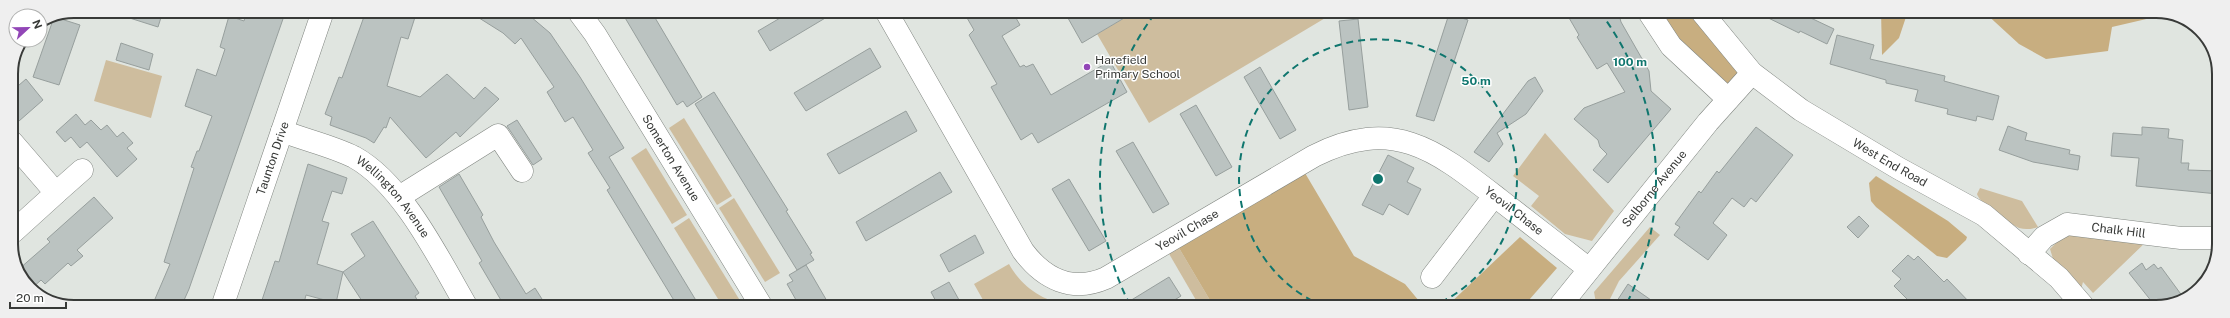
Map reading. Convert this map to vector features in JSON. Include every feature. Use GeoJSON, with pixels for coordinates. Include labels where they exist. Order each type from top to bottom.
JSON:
{"type":"FeatureCollection","features":[{"type":"Feature","properties":{"kind":"street","name":"Taunton Drive"},"geometry":{"type":"LineString","coordinates":[[224,300],[321,18]]}},
{"type":"Feature","properties":{"kind":"street","name":"Somerton Avenue"},"geometry":{"type":"LineString","coordinates":[[583,18],[595,34],[758,300]]}},
{"type":"Feature","properties":{"kind":"street","name":"Yeovil Chase"},"geometry":{"type":"LineString","coordinates":[[890,18],[1023,251],[1043,272],[1060,282],[1081,285],[1106,278],[1330,148],[1358,140],[1372,139],[1413,144],[1437,153],[1589,269]]}},
{"type":"Feature","properties":{"kind":"street"},"geometry":{"type":"LineString","coordinates":[[1653,18],[1671,46],[1728,99]]}},
{"type":"Feature","properties":{"kind":"street","name":"West End Road"},"geometry":{"type":"LineString","coordinates":[[1707,18],[1752,73],[1800,110],[1898,168],[1984,214],[2029,254],[2059,278],[2078,300]]}},
{"type":"Feature","properties":{"kind":"street","name":"Selborne Avenue"},"geometry":{"type":"LineString","coordinates":[[1569,300],[1589,269],[1728,99],[1752,73]]}},
{"type":"Feature","properties":{"kind":"street","name":"Wellington Avenue"},"geometry":{"type":"LineString","coordinates":[[282,132],[354,157],[380,175],[399,197],[464,300]]}},
{"type":"Feature","properties":{"kind":"street"},"geometry":{"type":"LineString","coordinates":[[399,197],[498,135],[522,171]]}},
{"type":"Feature","properties":{"kind":"street"},"geometry":{"type":"LineString","coordinates":[[18,149],[56,193]]}},
{"type":"Feature","properties":{"kind":"street"},"geometry":{"type":"LineString","coordinates":[[18,227],[82,170]]}},
{"type":"Feature","properties":{"kind":"street"},"geometry":{"type":"LineString","coordinates":[[1432,277],[1494,196]]}},
{"type":"Feature","properties":{"kind":"street","name":"Chalk Hill"},"geometry":{"type":"LineString","coordinates":[[2029,254],[2044,238],[2067,224],[2181,238],[2212,238]]}},
{"type":"Feature","properties":{"kind":"shaded area"},"geometry":{"type":"Polygon","coordinates":[[[1124,18],[1325,18],[1149,123],[1097,34],[1124,18]]]}},
{"type":"Feature","properties":{"kind":"shaded area"},"geometry":{"type":"Polygon","coordinates":[[[1654,18],[1707,18],[1752,73],[1728,99],[1654,18]]]}},
{"type":"Feature","properties":{"kind":"shaded area"},"geometry":{"type":"Polygon","coordinates":[[[1881,18],[1906,18],[1899,38],[1882,55],[1881,18]]]}},
{"type":"Feature","properties":{"kind":"shaded area"},"geometry":{"type":"Polygon","coordinates":[[[1991,18],[2151,18],[2112,27],[2108,51],[2046,59],[2019,44],[1991,18]]]}},
{"type":"Feature","properties":{"kind":"shaded area"},"geometry":{"type":"Polygon","coordinates":[[[106,60],[162,76],[151,118],[94,101],[106,60]]]}},
{"type":"Feature","properties":{"kind":"shaded area"},"geometry":{"type":"Polygon","coordinates":[[[684,118],[732,196],[717,205],[669,128],[684,118]]]}},
{"type":"Feature","properties":{"kind":"shaded area"},"geometry":{"type":"Polygon","coordinates":[[[1545,133],[1614,211],[1592,241],[1565,234],[1531,206],[1539,196],[1513,176],[1545,133]]]}},
{"type":"Feature","properties":{"kind":"shaded area"},"geometry":{"type":"Polygon","coordinates":[[[646,148],[687,215],[672,224],[631,158],[646,148]]]}},
{"type":"Feature","properties":{"kind":"shaded area"},"geometry":{"type":"Polygon","coordinates":[[[1305,173],[1354,256],[1405,284],[1418,300],[1210,300],[1179,248],[1305,173]]]}},
{"type":"Feature","properties":{"kind":"shaded area"},"geometry":{"type":"Polygon","coordinates":[[[1876,176],[1948,221],[1967,237],[1966,240],[1947,258],[1937,256],[1876,207],[1871,201],[1869,183],[1876,176]]]}},
{"type":"Feature","properties":{"kind":"shaded area"},"geometry":{"type":"Polygon","coordinates":[[[1980,188],[2022,201],[2038,227],[2029,229],[2019,228],[2002,218],[1979,198],[1977,194],[1980,188]]]}},
{"type":"Feature","properties":{"kind":"shaded area"},"geometry":{"type":"Polygon","coordinates":[[[734,198],[780,273],[765,282],[719,208],[734,198]]]}},
{"type":"Feature","properties":{"kind":"shaded area"},"geometry":{"type":"Polygon","coordinates":[[[689,218],[740,300],[719,300],[674,228],[689,218]]]}},
{"type":"Feature","properties":{"kind":"shaded area"},"geometry":{"type":"Polygon","coordinates":[[[1650,227],[1660,235],[1619,281],[1610,300],[1595,300],[1594,292],[1650,227]]]}},
{"type":"Feature","properties":{"kind":"shaded area"},"geometry":{"type":"Polygon","coordinates":[[[2068,231],[2148,240],[2093,293],[2083,282],[2078,300],[2059,278],[2050,249],[2068,231]]]}},
{"type":"Feature","properties":{"kind":"shaded area"},"geometry":{"type":"Polygon","coordinates":[[[1520,237],[1557,268],[1529,300],[1453,300],[1520,237]]]}},
{"type":"Feature","properties":{"kind":"shaded area"},"geometry":{"type":"Polygon","coordinates":[[[1179,248],[1210,300],[1196,300],[1168,252],[1179,248]]]}},
{"type":"Feature","properties":{"kind":"shaded area"},"geometry":{"type":"Polygon","coordinates":[[[1009,264],[1020,279],[1034,292],[1051,300],[983,300],[974,284],[1009,264]]]}},
{"type":"Feature","properties":{"kind":"building"},"geometry":{"type":"Polygon","coordinates":[[[130,18],[161,18],[158,27],[130,18]]]}},
{"type":"Feature","properties":{"kind":"building"},"geometry":{"type":"Polygon","coordinates":[[[228,18],[235,18],[244,21],[245,18],[283,18],[184,300],[155,300],[170,264],[164,262],[194,168],[191,167],[197,151],[199,151],[212,116],[185,106],[197,69],[216,76],[225,49],[220,47],[228,18]]]}},
{"type":"Feature","properties":{"kind":"building"},"geometry":{"type":"Polygon","coordinates":[[[363,18],[415,18],[408,39],[401,37],[387,86],[420,97],[447,74],[474,99],[485,87],[499,99],[460,137],[456,132],[426,158],[390,117],[386,128],[384,127],[374,143],[366,138],[330,125],[332,117],[325,114],[339,77],[342,78],[363,18]]]}},
{"type":"Feature","properties":{"kind":"building"},"geometry":{"type":"Polygon","coordinates":[[[479,18],[532,18],[550,33],[580,77],[624,148],[609,157],[696,300],[674,300],[607,190],[610,188],[588,153],[593,150],[573,117],[565,122],[547,92],[554,87],[521,38],[515,44],[503,33],[479,18]]]}},
{"type":"Feature","properties":{"kind":"building"},"geometry":{"type":"Polygon","coordinates":[[[625,18],[655,18],[702,97],[687,107],[683,101],[677,105],[625,18]]]}},
{"type":"Feature","properties":{"kind":"building"},"geometry":{"type":"Polygon","coordinates":[[[780,18],[825,18],[770,51],[758,31],[780,18]]]}},
{"type":"Feature","properties":{"kind":"building"},"geometry":{"type":"Polygon","coordinates":[[[967,18],[1016,18],[1020,25],[1002,36],[1020,67],[1024,65],[1026,67],[1033,64],[1051,95],[1110,61],[1127,92],[1038,143],[1032,133],[1021,140],[991,87],[997,84],[969,35],[974,30],[967,18]]]}},
{"type":"Feature","properties":{"kind":"building"},"geometry":{"type":"Polygon","coordinates":[[[1068,18],[1124,18],[1082,43],[1068,18]]]}},
{"type":"Feature","properties":{"kind":"building"},"geometry":{"type":"Polygon","coordinates":[[[1448,18],[1462,18],[1468,20],[1434,121],[1416,116],[1448,18]]]}},
{"type":"Feature","properties":{"kind":"building"},"geometry":{"type":"Polygon","coordinates":[[[1569,18],[1620,18],[1649,71],[1651,91],[1671,109],[1608,183],[1593,170],[1607,154],[1600,147],[1598,140],[1574,119],[1584,108],[1625,92],[1607,63],[1597,69],[1577,37],[1579,35],[1569,18]]]}},
{"type":"Feature","properties":{"kind":"building"},"geometry":{"type":"Polygon","coordinates":[[[1768,18],[1811,18],[1834,29],[1827,44],[1800,31],[1799,33],[1768,18]]]}},
{"type":"Feature","properties":{"kind":"building"},"geometry":{"type":"Polygon","coordinates":[[[62,19],[80,25],[59,85],[33,77],[43,48],[48,48],[48,34],[52,23],[62,19]]]}},
{"type":"Feature","properties":{"kind":"building"},"geometry":{"type":"Polygon","coordinates":[[[1358,19],[1368,107],[1349,110],[1339,21],[1358,19]]]}},
{"type":"Feature","properties":{"kind":"building"},"geometry":{"type":"Polygon","coordinates":[[[1837,35],[1874,45],[1870,59],[1945,76],[1944,81],[1999,96],[1993,120],[1977,116],[1976,121],[1947,114],[1948,109],[1915,101],[1918,90],[1886,83],[1886,80],[1830,64],[1837,35]]]}},
{"type":"Feature","properties":{"kind":"building"},"geometry":{"type":"Polygon","coordinates":[[[121,43],[153,54],[149,70],[116,60],[121,43]]]}},
{"type":"Feature","properties":{"kind":"building"},"geometry":{"type":"Polygon","coordinates":[[[870,48],[881,67],[806,111],[794,93],[870,48]]]}},
{"type":"Feature","properties":{"kind":"building"},"geometry":{"type":"Polygon","coordinates":[[[1260,67],[1296,130],[1280,139],[1244,77],[1260,67]]]}},
{"type":"Feature","properties":{"kind":"building"},"geometry":{"type":"Polygon","coordinates":[[[1535,77],[1543,91],[1526,114],[1497,133],[1503,144],[1489,162],[1474,152],[1528,81],[1535,77]]]}},
{"type":"Feature","properties":{"kind":"building"},"geometry":{"type":"Polygon","coordinates":[[[26,79],[43,100],[19,121],[18,120],[18,86],[26,79]]]}},
{"type":"Feature","properties":{"kind":"building"},"geometry":{"type":"Polygon","coordinates":[[[714,92],[788,210],[786,211],[812,253],[810,254],[814,260],[797,270],[695,104],[714,92]]]}},
{"type":"Feature","properties":{"kind":"building"},"geometry":{"type":"Polygon","coordinates":[[[1196,105],[1232,167],[1216,176],[1180,114],[1196,105]]]}},
{"type":"Feature","properties":{"kind":"building"},"geometry":{"type":"Polygon","coordinates":[[[906,111],[917,131],[839,174],[827,154],[906,111]]]}},
{"type":"Feature","properties":{"kind":"building"},"geometry":{"type":"Polygon","coordinates":[[[76,114],[85,125],[91,120],[101,130],[107,125],[117,137],[123,132],[133,143],[127,148],[137,159],[117,177],[87,142],[80,148],[71,137],[65,142],[56,132],[76,114]]]}},
{"type":"Feature","properties":{"kind":"building"},"geometry":{"type":"Polygon","coordinates":[[[517,120],[542,159],[533,165],[507,126],[517,120]]]}},
{"type":"Feature","properties":{"kind":"building"},"geometry":{"type":"Polygon","coordinates":[[[2008,126],[2027,133],[2025,140],[2070,150],[2069,154],[2080,156],[2078,170],[2033,162],[1999,150],[2008,126]]]}},
{"type":"Feature","properties":{"kind":"building"},"geometry":{"type":"Polygon","coordinates":[[[1756,127],[1793,155],[1756,202],[1751,198],[1744,207],[1732,198],[1713,223],[1727,235],[1708,260],[1674,235],[1680,227],[1675,224],[1699,191],[1701,193],[1717,171],[1719,173],[1756,127]]]}},
{"type":"Feature","properties":{"kind":"building"},"geometry":{"type":"Polygon","coordinates":[[[2142,127],[2169,129],[2168,138],[2183,140],[2181,163],[2189,163],[2188,170],[2212,171],[2212,193],[2136,186],[2139,158],[2111,156],[2113,133],[2142,135],[2142,127]]]}},
{"type":"Feature","properties":{"kind":"building"},"geometry":{"type":"Polygon","coordinates":[[[1133,142],[1169,204],[1153,213],[1116,151],[1133,142]]]}},
{"type":"Feature","properties":{"kind":"building"},"geometry":{"type":"Polygon","coordinates":[[[1388,155],[1414,168],[1407,182],[1421,189],[1408,215],[1389,204],[1383,215],[1362,205],[1388,155]]]}},
{"type":"Feature","properties":{"kind":"building"},"geometry":{"type":"Polygon","coordinates":[[[308,164],[347,178],[342,194],[332,191],[322,221],[329,223],[317,264],[343,272],[337,300],[325,300],[306,295],[305,300],[262,300],[275,261],[279,262],[308,164]]]}},
{"type":"Feature","properties":{"kind":"building"},"geometry":{"type":"Polygon","coordinates":[[[940,172],[952,192],[866,241],[856,222],[940,172]]]}},
{"type":"Feature","properties":{"kind":"building"},"geometry":{"type":"Polygon","coordinates":[[[459,174],[483,215],[481,217],[494,242],[526,294],[535,288],[543,300],[501,300],[479,263],[482,261],[439,187],[459,174]]]}},
{"type":"Feature","properties":{"kind":"building"},"geometry":{"type":"Polygon","coordinates":[[[1069,179],[1106,241],[1089,251],[1052,189],[1069,179]]]}},
{"type":"Feature","properties":{"kind":"building"},"geometry":{"type":"Polygon","coordinates":[[[94,197],[113,218],[77,250],[83,256],[71,266],[68,263],[45,284],[41,280],[36,284],[30,278],[23,266],[50,242],[47,239],[94,197]]]}},
{"type":"Feature","properties":{"kind":"building"},"geometry":{"type":"Polygon","coordinates":[[[1859,216],[1869,226],[1858,238],[1847,227],[1859,216]]]}},
{"type":"Feature","properties":{"kind":"building"},"geometry":{"type":"Polygon","coordinates":[[[373,221],[419,293],[415,296],[417,300],[361,300],[343,272],[365,256],[351,234],[373,221]]]}},
{"type":"Feature","properties":{"kind":"building"},"geometry":{"type":"Polygon","coordinates":[[[975,235],[984,253],[949,272],[940,255],[975,235]]]}},
{"type":"Feature","properties":{"kind":"building"},"geometry":{"type":"Polygon","coordinates":[[[1908,255],[1914,260],[1918,256],[1944,282],[1947,279],[1967,300],[1908,300],[1894,286],[1901,279],[1892,271],[1908,255]]]}},
{"type":"Feature","properties":{"kind":"building"},"geometry":{"type":"Polygon","coordinates":[[[2142,263],[2146,270],[2154,264],[2158,269],[2161,267],[2181,294],[2167,299],[2150,300],[2129,273],[2142,263]]]}},
{"type":"Feature","properties":{"kind":"building"},"geometry":{"type":"Polygon","coordinates":[[[806,265],[826,300],[796,300],[787,284],[793,281],[789,275],[806,265]]]}},
{"type":"Feature","properties":{"kind":"building"},"geometry":{"type":"Polygon","coordinates":[[[1169,277],[1181,296],[1174,300],[1131,300],[1169,277]]]}},
{"type":"Feature","properties":{"kind":"building"},"geometry":{"type":"Polygon","coordinates":[[[949,282],[959,300],[935,300],[931,292],[949,282]]]}},
{"type":"Feature","properties":{"kind":"building"},"geometry":{"type":"Polygon","coordinates":[[[1628,284],[1651,300],[1618,300],[1628,284]]]}},
{"type":"Feature","properties":{"kind":"place","name":"Harefield Primary School"},"geometry":{"type":"Point","coordinates":[1087,67]}}]}
